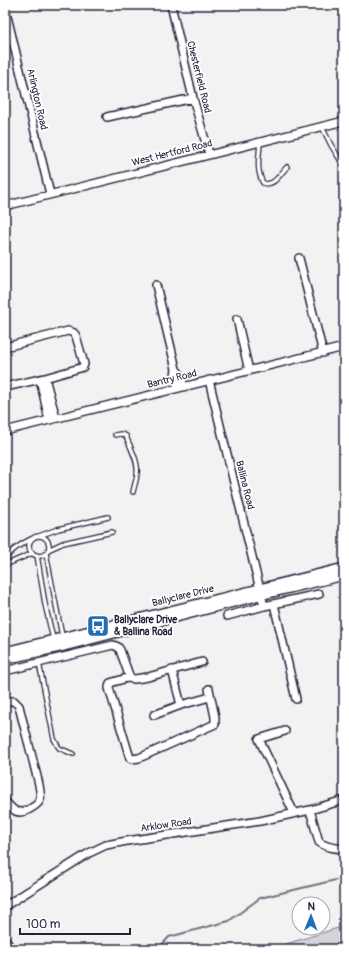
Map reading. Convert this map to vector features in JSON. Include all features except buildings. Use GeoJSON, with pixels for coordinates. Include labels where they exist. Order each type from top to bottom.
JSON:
{"type":"FeatureCollection","features":[{"type":"Feature","properties":{"kind":"street","name":"Chesterfield Road"},"geometry":{"type":"LineString","coordinates":[[171,5],[193,98],[209,154]]}},
{"type":"Feature","properties":{"kind":"street","name":"Arlington Road"},"geometry":{"type":"LineString","coordinates":[[5,8],[50,194]]}},
{"type":"Feature","properties":{"kind":"street"},"geometry":{"type":"LineString","coordinates":[[107,117],[193,98]]}},
{"type":"Feature","properties":{"kind":"street","name":"West Hertford Road"},"geometry":{"type":"LineString","coordinates":[[5,206],[344,121]]}},
{"type":"Feature","properties":{"kind":"street"},"geometry":{"type":"LineString","coordinates":[[300,258],[323,352]]}},
{"type":"Feature","properties":{"kind":"street"},"geometry":{"type":"LineString","coordinates":[[156,285],[176,369],[180,374],[181,387]]}},
{"type":"Feature","properties":{"kind":"street"},"geometry":{"type":"LineString","coordinates":[[237,319],[249,371]]}},
{"type":"Feature","properties":{"kind":"street"},"geometry":{"type":"LineString","coordinates":[[5,347],[68,331],[74,333],[76,336],[84,364],[80,368],[5,387]]}},
{"type":"Feature","properties":{"kind":"street","name":"Bantry Road"},"geometry":{"type":"LineString","coordinates":[[5,431],[344,347]]}},
{"type":"Feature","properties":{"kind":"street"},"geometry":{"type":"LineString","coordinates":[[42,378],[53,419]]}},
{"type":"Feature","properties":{"kind":"street","name":"Ballina Road"},"geometry":{"type":"LineString","coordinates":[[209,380],[264,606]]}},
{"type":"Feature","properties":{"kind":"street","name":"Ballyclare Drive"},"geometry":{"type":"LineString","coordinates":[[5,658],[260,592],[344,568]]}},
{"type":"Feature","properties":{"kind":"street","name":"Ballyclare Drive"},"geometry":{"type":"LineString","coordinates":[[260,592],[344,575]]}},
{"type":"Feature","properties":{"kind":"street"},"geometry":{"type":"LineString","coordinates":[[227,616],[319,594]]}},
{"type":"Feature","properties":{"kind":"street"},"geometry":{"type":"LineString","coordinates":[[274,604],[296,699]]}},
{"type":"Feature","properties":{"kind":"street","name":"Ballyclare Drive"},"geometry":{"type":"LineString","coordinates":[[5,652],[59,643]]}},
{"type":"Feature","properties":{"kind":"street"},"geometry":{"type":"LineString","coordinates":[[5,671],[115,645],[120,650],[130,678]]}},
{"type":"Feature","properties":{"kind":"street"},"geometry":{"type":"LineString","coordinates":[[202,662],[142,678],[130,678],[110,683],[109,687],[130,758],[139,758],[214,725],[215,721],[209,689]]}},
{"type":"Feature","properties":{"kind":"street"},"geometry":{"type":"LineString","coordinates":[[172,670],[181,705]]}},
{"type":"Feature","properties":{"kind":"street"},"geometry":{"type":"LineString","coordinates":[[154,715],[181,705],[210,697]]}},
{"type":"Feature","properties":{"kind":"street"},"geometry":{"type":"LineString","coordinates":[[5,701],[14,701],[19,706],[37,777],[40,795],[40,800],[38,803],[34,807],[23,812],[14,810],[5,801]]}},
{"type":"Feature","properties":{"kind":"street"},"geometry":{"type":"LineString","coordinates":[[285,731],[259,739],[294,813]]}},
{"type":"Feature","properties":{"kind":"street","name":"Arklow Road"},"geometry":{"type":"LineString","coordinates":[[5,906],[89,853],[106,845],[260,821],[310,810],[344,800]]}},
{"type":"Feature","properties":{"kind":"street"},"geometry":{"type":"LineString","coordinates":[[310,810],[319,842],[323,845],[344,849]]}},
{"type":"Feature","properties":{"kind":"street"},"geometry":{"type":"LineString","coordinates":[[5,939],[11,949]]}},
{"type":"Feature","properties":{"kind":"lane"},"geometry":{"type":"LineString","coordinates":[[322,126],[331,145],[344,166]]}},
{"type":"Feature","properties":{"kind":"lane"},"geometry":{"type":"LineString","coordinates":[[260,141],[258,170],[259,176],[263,183],[269,184],[275,181],[286,167]]}},
{"type":"Feature","properties":{"kind":"lane"},"geometry":{"type":"LineString","coordinates":[[115,435],[124,434],[126,436],[136,461],[138,473],[133,492]]}},
{"type":"Feature","properties":{"kind":"lane"},"geometry":{"type":"LineString","coordinates":[[5,559],[8,554],[33,538],[58,529],[108,517]]}},
{"type":"Feature","properties":{"kind":"lane"},"geometry":{"type":"LineString","coordinates":[[5,565],[35,554],[43,555],[63,543],[112,532]]}},
{"type":"Feature","properties":{"kind":"lane"},"geometry":{"type":"LineString","coordinates":[[39,536],[49,544],[47,552],[59,643],[59,658]]}},
{"type":"Feature","properties":{"kind":"lane"},"geometry":{"type":"LineString","coordinates":[[33,538],[29,546],[35,554],[45,604],[59,643],[68,656]]}},
{"type":"Feature","properties":{"kind":"lane"},"geometry":{"type":"LineString","coordinates":[[39,663],[54,739],[59,748],[73,754]]}},
{"type":"Feature","properties":{"kind":"shaded area"},"geometry":{"type":"Polygon","coordinates":[[[344,926],[344,949],[270,949],[312,936],[331,936],[331,930],[344,926]]]}},
{"type":"Feature","properties":{"kind":"waterway"},"geometry":{"type":"LineString","coordinates":[[158,949],[169,937],[229,921],[260,898],[344,878]]}},
{"type":"Feature","properties":{"kind":"place","name":"Ballyclare Drive & Ballina Road"},"geometry":{"type":"Point","coordinates":[98,626]}}]}
